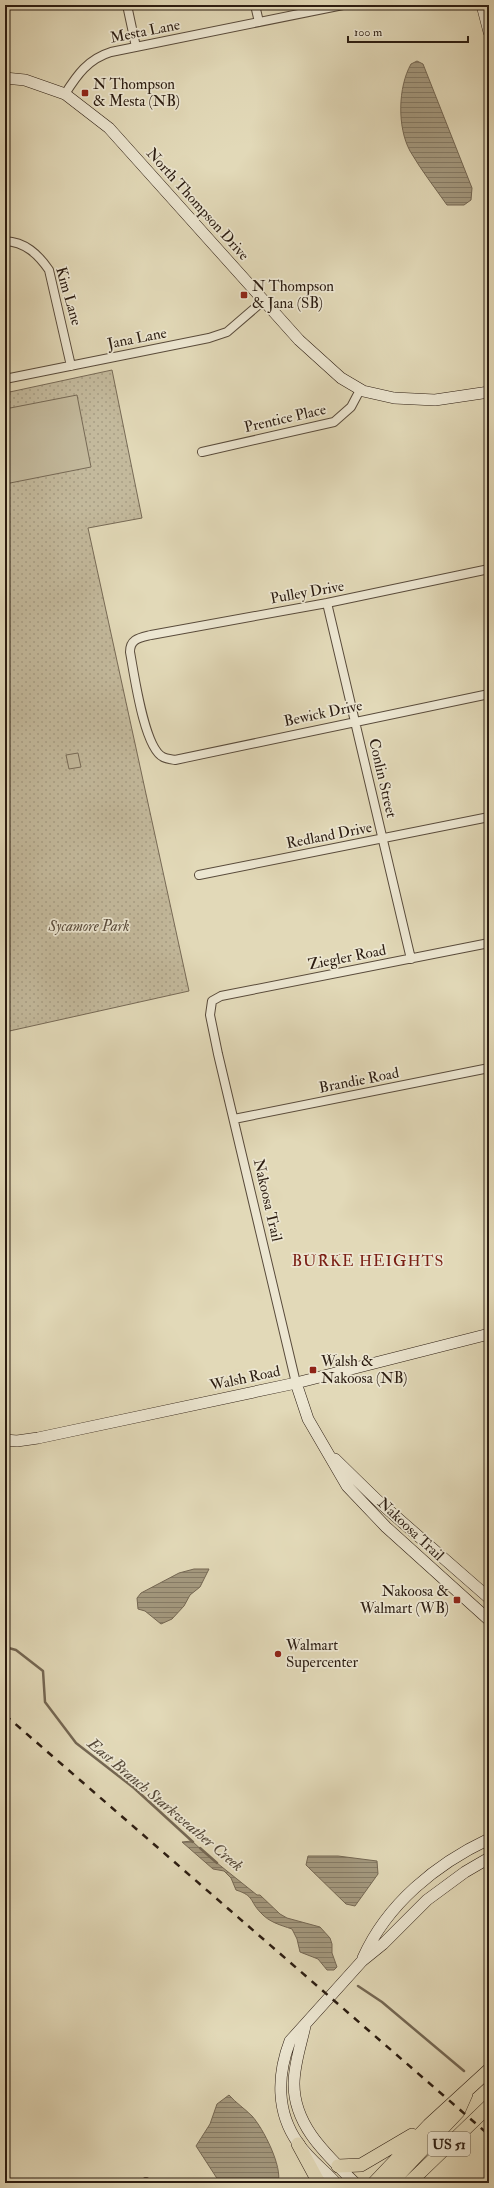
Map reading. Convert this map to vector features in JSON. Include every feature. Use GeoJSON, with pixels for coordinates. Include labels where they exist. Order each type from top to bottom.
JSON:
{"type":"FeatureCollection","features":[{"type":"Feature","properties":{"kind":"main road","name":"US 51"},"geometry":{"type":"LineString","coordinates":[[374,2183],[429,2125],[489,2070]]}},
{"type":"Feature","properties":{"kind":"main road"},"geometry":{"type":"LineString","coordinates":[[391,2183],[458,2112],[470,2087]]}},
{"type":"Feature","properties":{"kind":"main road","name":"US 51"},"geometry":{"type":"LineString","coordinates":[[408,2183],[489,2106]]}},
{"type":"Feature","properties":{"kind":"main road"},"geometry":{"type":"LineString","coordinates":[[338,2166],[361,2165],[429,2125]]}},
{"type":"Feature","properties":{"kind":"main road"},"geometry":{"type":"LineString","coordinates":[[298,2144],[319,2183]]}},
{"type":"Feature","properties":{"kind":"street"},"geometry":{"type":"LineString","coordinates":[[127,5],[136,47]]}},
{"type":"Feature","properties":{"kind":"street"},"geometry":{"type":"LineString","coordinates":[[255,5],[259,22]]}},
{"type":"Feature","properties":{"kind":"street","name":"Mesta Lane"},"geometry":{"type":"LineString","coordinates":[[65,94],[77,74],[92,60],[111,52],[343,5]]}},
{"type":"Feature","properties":{"kind":"street"},"geometry":{"type":"LineString","coordinates":[[482,5],[489,32]]}},
{"type":"Feature","properties":{"kind":"street","name":"North Thompson Drive"},"geometry":{"type":"LineString","coordinates":[[5,78],[25,80],[65,94],[110,128],[263,301],[299,340],[340,378],[360,390],[387,396],[422,400],[454,398],[489,392]]}},
{"type":"Feature","properties":{"kind":"street","name":"Kim Lane"},"geometry":{"type":"LineString","coordinates":[[5,240],[22,245],[35,253],[49,270],[71,366]]}},
{"type":"Feature","properties":{"kind":"street","name":"Jana Lane"},"geometry":{"type":"LineString","coordinates":[[5,379],[222,334],[242,320],[263,301]]}},
{"type":"Feature","properties":{"kind":"street","name":"Prentice Place"},"geometry":{"type":"LineString","coordinates":[[202,452],[334,422],[351,407],[360,390]]}},
{"type":"Feature","properties":{"kind":"street","name":"Pulley Drive"},"geometry":{"type":"LineString","coordinates":[[162,757],[151,741],[143,716],[130,652],[131,643],[150,635],[327,603],[489,569]]}},
{"type":"Feature","properties":{"kind":"street","name":"Conlin Street"},"geometry":{"type":"LineString","coordinates":[[327,603],[411,959]]}},
{"type":"Feature","properties":{"kind":"street","name":"Bewick Drive"},"geometry":{"type":"LineString","coordinates":[[162,757],[175,760],[489,694]]}},
{"type":"Feature","properties":{"kind":"street","name":"Redland Drive"},"geometry":{"type":"LineString","coordinates":[[198,875],[489,817]]}},
{"type":"Feature","properties":{"kind":"street","name":"Ziegler Road"},"geometry":{"type":"LineString","coordinates":[[212,1001],[221,996],[489,943]]}},
{"type":"Feature","properties":{"kind":"street","name":"Nakoosa Trail"},"geometry":{"type":"LineString","coordinates":[[212,1001],[210,1016],[296,1383],[308,1419],[339,1476],[364,1505],[489,1620]]}},
{"type":"Feature","properties":{"kind":"street","name":"Brandie Road"},"geometry":{"type":"LineString","coordinates":[[234,1119],[489,1068]]}},
{"type":"Feature","properties":{"kind":"street","name":"Walsh Road"},"geometry":{"type":"LineString","coordinates":[[5,1440],[17,1441],[38,1438],[296,1383],[489,1334]]}},
{"type":"Feature","properties":{"kind":"street","name":"Nakoosa Trail"},"geometry":{"type":"LineString","coordinates":[[325,1448],[377,1500],[489,1598]]}},
{"type":"Feature","properties":{"kind":"street"},"geometry":{"type":"LineString","coordinates":[[362,1961],[384,1921],[414,1888],[444,1864],[489,1839]]}},
{"type":"Feature","properties":{"kind":"street"},"geometry":{"type":"LineString","coordinates":[[336,2183],[298,2144],[285,2118],[280,2089],[284,2058],[290,2041],[362,1961],[384,1944],[435,1894],[465,1872],[489,1858]]}},
{"type":"Feature","properties":{"kind":"street"},"geometry":{"type":"LineString","coordinates":[[305,2026],[295,2068],[295,2097],[299,2111],[308,2132],[355,2183]]}},
{"type":"Feature","properties":{"kind":"green space","name":"Sycamore Park"},"geometry":{"type":"Polygon","coordinates":[[[112,370],[142,518],[88,528],[189,991],[5,1032],[5,393],[112,370]]]}},
{"type":"Feature","properties":{"kind":"green space"},"geometry":{"type":"Polygon","coordinates":[[[77,395],[91,467],[5,484],[5,409],[77,395]]]}},
{"type":"Feature","properties":{"kind":"green space"},"geometry":{"type":"Polygon","coordinates":[[[78,753],[81,767],[69,769],[66,755],[78,753]]]}},
{"type":"Feature","properties":{"kind":"shaded area"},"geometry":{"type":"Polygon","coordinates":[[[417,61],[423,64],[472,188],[471,200],[464,205],[447,205],[410,151],[406,141],[401,119],[402,95],[407,73],[411,64],[417,61]]]}},
{"type":"Feature","properties":{"kind":"shaded area"},"geometry":{"type":"Polygon","coordinates":[[[194,1569],[209,1569],[200,1587],[190,1595],[184,1606],[172,1619],[161,1624],[145,1611],[138,1609],[137,1598],[141,1593],[179,1573],[194,1569]]]}},
{"type":"Feature","properties":{"kind":"shaded area"},"geometry":{"type":"Polygon","coordinates":[[[192,1841],[257,1895],[260,1895],[280,1914],[287,1918],[320,1927],[330,1938],[332,1953],[337,1967],[334,1970],[327,1970],[318,1959],[300,1952],[297,1939],[292,1929],[275,1923],[264,1916],[246,1894],[236,1890],[231,1878],[224,1871],[213,1869],[182,1842],[192,1841]]]}},
{"type":"Feature","properties":{"kind":"shaded area"},"geometry":{"type":"Polygon","coordinates":[[[308,1856],[338,1856],[377,1861],[378,1874],[355,1906],[346,1904],[306,1865],[308,1856]]]}},
{"type":"Feature","properties":{"kind":"shaded area"},"geometry":{"type":"Polygon","coordinates":[[[229,2095],[252,2116],[261,2129],[271,2148],[278,2167],[278,2183],[220,2183],[196,2146],[210,2124],[217,2104],[229,2095]]]}},
{"type":"Feature","properties":{"kind":"waterway","name":"East Branch Starkweather Creek"},"geometry":{"type":"LineString","coordinates":[[5,1647],[16,1650],[43,1671],[45,1702],[76,1743],[134,1788],[193,1842]]}},
{"type":"Feature","properties":{"kind":"waterway","name":"East Branch Starkweather Creek"},"geometry":{"type":"LineString","coordinates":[[200,1848],[217,1863]]}},
{"type":"Feature","properties":{"kind":"waterway","name":"East Branch Starkweather Creek"},"geometry":{"type":"LineString","coordinates":[[358,1986],[382,2002],[464,2071]]}},
{"type":"Feature","properties":{"kind":"railway"},"geometry":{"type":"LineString","coordinates":[[5,1715],[489,2135]]}},
{"type":"Feature","properties":{"kind":"place","name":"N Thompson & Mesta (NB)"},"geometry":{"type":"Point","coordinates":[85,93]}},
{"type":"Feature","properties":{"kind":"place","name":"N Thompson & Jana (SB)"},"geometry":{"type":"Point","coordinates":[244,295]}},
{"type":"Feature","properties":{"kind":"place","name":"Walsh & Nakoosa (NB)"},"geometry":{"type":"Point","coordinates":[313,1370]}},
{"type":"Feature","properties":{"kind":"place","name":"Nakoosa & Walmart (WB)"},"geometry":{"type":"Point","coordinates":[457,1600]}},
{"type":"Feature","properties":{"kind":"place","name":"Walmart Supercenter"},"geometry":{"type":"Point","coordinates":[278,1654]}},
{"type":"Feature","properties":{"kind":"district","name":"BURKE HEIGHTS"},"geometry":{"type":"Point","coordinates":[368,1260]}}]}
